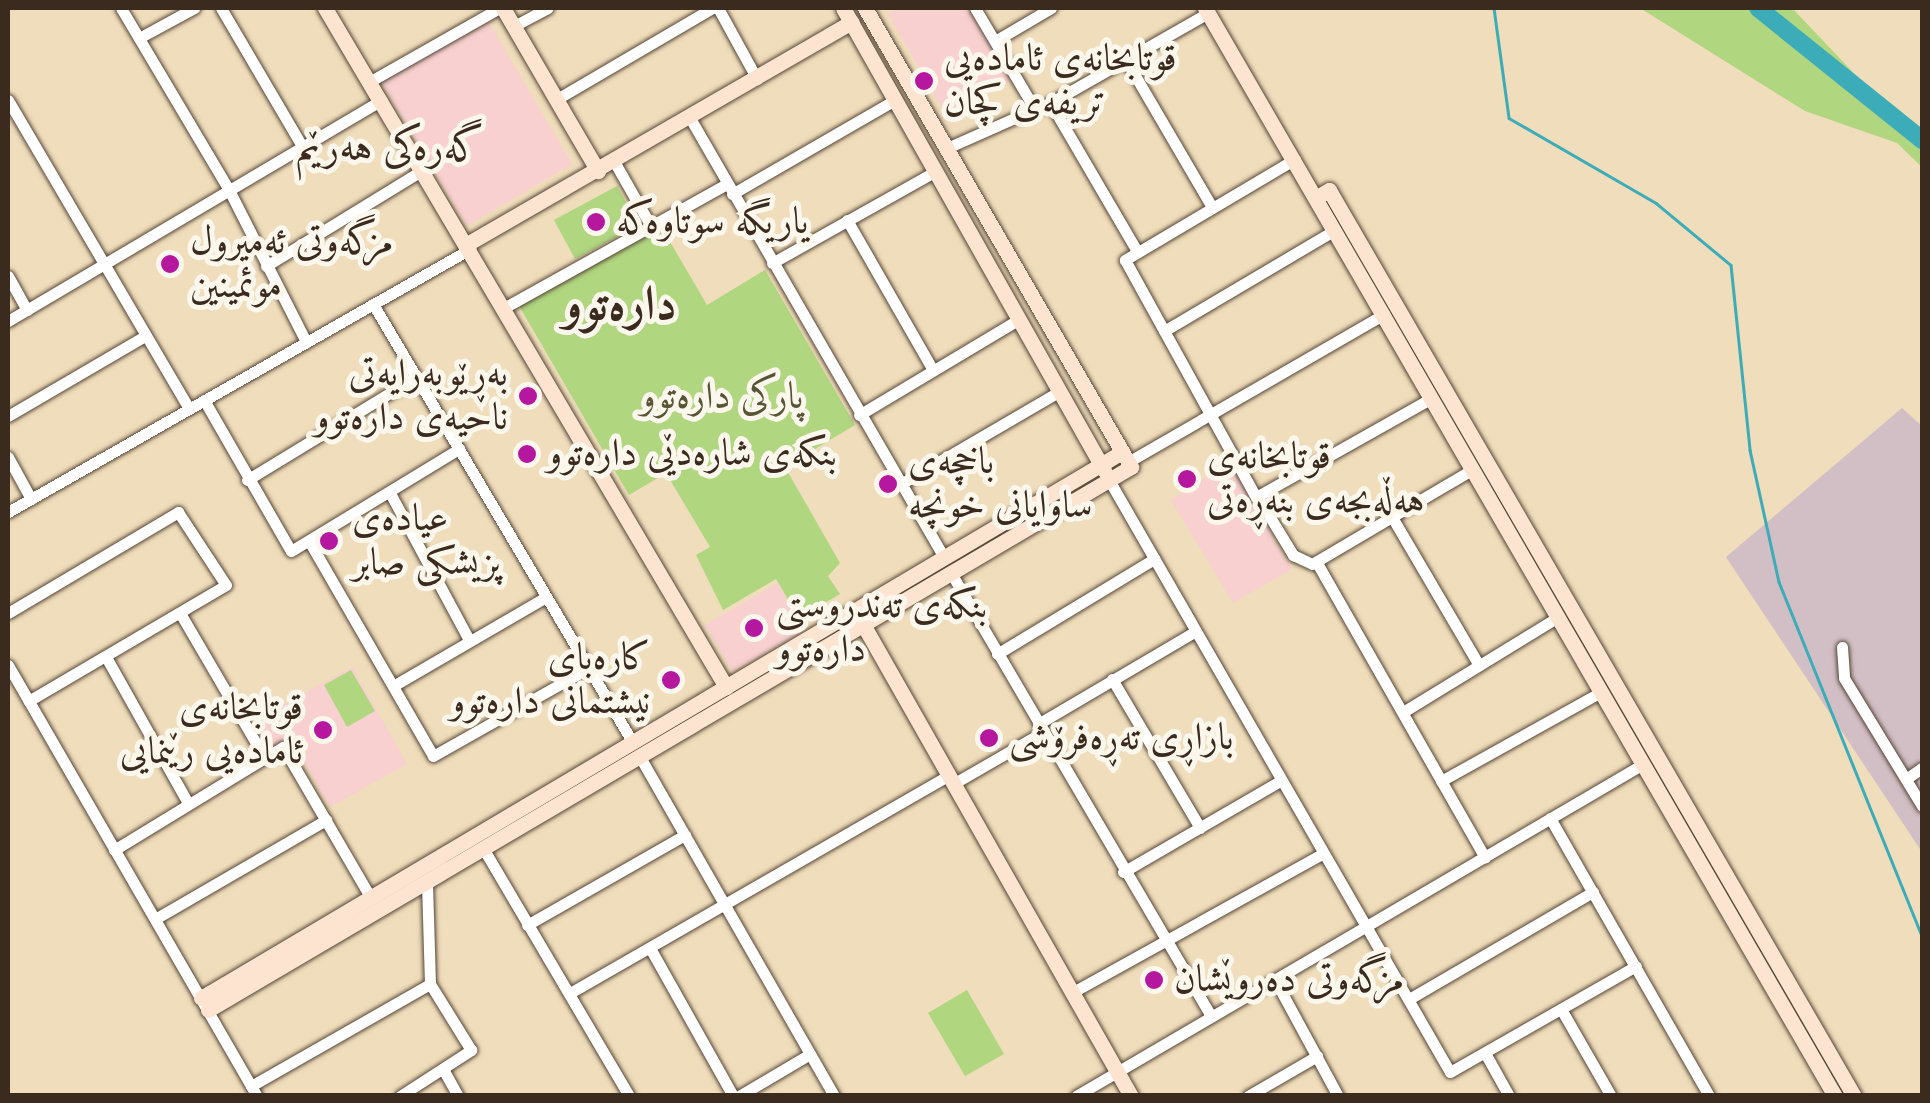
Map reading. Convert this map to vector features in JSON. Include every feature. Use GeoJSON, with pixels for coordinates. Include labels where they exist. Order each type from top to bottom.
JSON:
{"type":"FeatureCollection","features":[{"type":"Feature","properties":{"kind":"street"},"geometry":{"type":"LineString","coordinates":[[121,8],[228,188],[306,342]]}},
{"type":"Feature","properties":{"kind":"street"},"geometry":{"type":"LineString","coordinates":[[140,38],[194,8]]}},
{"type":"Feature","properties":{"kind":"street"},"geometry":{"type":"LineString","coordinates":[[221,8],[302,146]]}},
{"type":"Feature","properties":{"kind":"street"},"geometry":{"type":"LineString","coordinates":[[325,8],[729,693]]}},
{"type":"Feature","properties":{"kind":"street"},"geometry":{"type":"LineString","coordinates":[[369,82],[501,8],[598,172]]}},
{"type":"Feature","properties":{"kind":"street"},"geometry":{"type":"LineString","coordinates":[[514,26],[548,8]]}},
{"type":"Feature","properties":{"kind":"street"},"geometry":{"type":"LineString","coordinates":[[557,99],[715,8],[757,78]]}},
{"type":"Feature","properties":{"kind":"street"},"geometry":{"type":"LineString","coordinates":[[867,8],[1127,460]]}},
{"type":"Feature","properties":{"kind":"street"},"geometry":{"type":"LineString","coordinates":[[975,8],[1045,106],[1137,250]]}},
{"type":"Feature","properties":{"kind":"street"},"geometry":{"type":"LineString","coordinates":[[995,40],[1052,8]]}},
{"type":"Feature","properties":{"kind":"street"},"geometry":{"type":"LineString","coordinates":[[772,263],[936,171],[951,154],[1045,106],[1207,10],[1294,160],[1323,194],[1590,655],[1854,1096]]}},
{"type":"Feature","properties":{"kind":"street"},"geometry":{"type":"LineString","coordinates":[[8,512],[690,118],[757,78],[847,15],[1278,782],[1450,1072],[1636,966]]}},
{"type":"Feature","properties":{"kind":"street"},"geometry":{"type":"LineString","coordinates":[[1126,60],[1212,207]]}},
{"type":"Feature","properties":{"kind":"street"},"geometry":{"type":"LineString","coordinates":[[8,100],[11,116],[107,262],[144,336],[189,408]]}},
{"type":"Feature","properties":{"kind":"street"},"geometry":{"type":"LineString","coordinates":[[8,322],[381,100]]}},
{"type":"Feature","properties":{"kind":"street"},"geometry":{"type":"LineString","coordinates":[[502,308],[895,100]]}},
{"type":"Feature","properties":{"kind":"street"},"geometry":{"type":"LineString","coordinates":[[690,118],[1123,872],[1211,1016]]}},
{"type":"Feature","properties":{"kind":"street"},"geometry":{"type":"LineString","coordinates":[[1294,160],[1137,250],[1126,266],[1258,499],[1296,559],[1317,562],[1473,469]]}},
{"type":"Feature","properties":{"kind":"street"},"geometry":{"type":"LineString","coordinates":[[614,163],[651,226]]}},
{"type":"Feature","properties":{"kind":"street"},"geometry":{"type":"LineString","coordinates":[[266,266],[421,171]]}},
{"type":"Feature","properties":{"kind":"street"},"geometry":{"type":"LineString","coordinates":[[1323,194],[1336,230],[1558,618],[1590,655],[1601,692],[1835,1096]]}},
{"type":"Feature","properties":{"kind":"street"},"geometry":{"type":"LineString","coordinates":[[847,220],[933,370]]}},
{"type":"Feature","properties":{"kind":"street"},"geometry":{"type":"LineString","coordinates":[[1164,331],[1336,230]]}},
{"type":"Feature","properties":{"kind":"street"},"geometry":{"type":"LineString","coordinates":[[8,276],[27,310]]}},
{"type":"Feature","properties":{"kind":"street"},"geometry":{"type":"LineString","coordinates":[[373,304],[834,1096]]}},
{"type":"Feature","properties":{"kind":"street"},"geometry":{"type":"LineString","coordinates":[[205,1004],[427,881],[729,693],[1384,314]]}},
{"type":"Feature","properties":{"kind":"street"},"geometry":{"type":"LineString","coordinates":[[859,415],[1018,320]]}},
{"type":"Feature","properties":{"kind":"street"},"geometry":{"type":"LineString","coordinates":[[8,416],[144,336]]}},
{"type":"Feature","properties":{"kind":"street"},"geometry":{"type":"LineString","coordinates":[[246,480],[416,377]]}},
{"type":"Feature","properties":{"kind":"street"},"geometry":{"type":"LineString","coordinates":[[900,485],[1060,391]]}},
{"type":"Feature","properties":{"kind":"street"},"geometry":{"type":"LineString","coordinates":[[1258,499],[1432,398]]}},
{"type":"Feature","properties":{"kind":"street"},"geometry":{"type":"LineString","coordinates":[[204,400],[246,480],[283,544],[291,551],[459,449]]}},
{"type":"Feature","properties":{"kind":"street"},"geometry":{"type":"LineString","coordinates":[[8,457],[31,498]]}},
{"type":"Feature","properties":{"kind":"street"},"geometry":{"type":"LineString","coordinates":[[390,493],[469,640]]}},
{"type":"Feature","properties":{"kind":"street"},"geometry":{"type":"LineString","coordinates":[[8,614],[178,512],[226,584],[28,700]]}},
{"type":"Feature","properties":{"kind":"street"},"geometry":{"type":"LineString","coordinates":[[1392,517],[1479,665]]}},
{"type":"Feature","properties":{"kind":"street"},"geometry":{"type":"LineString","coordinates":[[309,541],[433,756],[587,669]]}},
{"type":"Feature","properties":{"kind":"street"},"geometry":{"type":"LineString","coordinates":[[997,654],[1154,559]]}},
{"type":"Feature","properties":{"kind":"street"},"geometry":{"type":"LineString","coordinates":[[1317,562],[1485,857]]}},
{"type":"Feature","properties":{"kind":"street"},"geometry":{"type":"LineString","coordinates":[[393,686],[546,597]]}},
{"type":"Feature","properties":{"kind":"street"},"geometry":{"type":"LineString","coordinates":[[180,613],[264,758]]}},
{"type":"Feature","properties":{"kind":"street"},"geometry":{"type":"LineString","coordinates":[[860,618],[1131,1096]]}},
{"type":"Feature","properties":{"kind":"street"},"geometry":{"type":"LineString","coordinates":[[1403,712],[1558,618]]}},
{"type":"Feature","properties":{"kind":"street"},"geometry":{"type":"LineString","coordinates":[[570,993],[1040,728],[1112,679],[1194,632]]}},
{"type":"Feature","properties":{"kind":"street"},"geometry":{"type":"LineString","coordinates":[[1842,647],[1844,678],[1922,806]]}},
{"type":"Feature","properties":{"kind":"street"},"geometry":{"type":"LineString","coordinates":[[106,657],[188,803]]}},
{"type":"Feature","properties":{"kind":"street"},"geometry":{"type":"LineString","coordinates":[[8,665],[254,1091],[430,984]]}},
{"type":"Feature","properties":{"kind":"street"},"geometry":{"type":"LineString","coordinates":[[1112,679],[1200,828]]}},
{"type":"Feature","properties":{"kind":"street"},"geometry":{"type":"LineString","coordinates":[[1441,781],[1601,692]]}},
{"type":"Feature","properties":{"kind":"street"},"geometry":{"type":"LineString","coordinates":[[114,850],[283,746],[371,898]]}},
{"type":"Feature","properties":{"kind":"street"},"geometry":{"type":"LineString","coordinates":[[205,1004],[371,898],[636,750]]}},
{"type":"Feature","properties":{"kind":"street"},"geometry":{"type":"LineString","coordinates":[[1076,1096],[1642,764]]}},
{"type":"Feature","properties":{"kind":"street"},"geometry":{"type":"LineString","coordinates":[[1906,779],[1922,768]]}},
{"type":"Feature","properties":{"kind":"street"},"geometry":{"type":"LineString","coordinates":[[1123,872],[1278,782]]}},
{"type":"Feature","properties":{"kind":"street"},"geometry":{"type":"LineString","coordinates":[[1550,818],[1709,1096]]}},
{"type":"Feature","properties":{"kind":"street"},"geometry":{"type":"LineString","coordinates":[[155,919],[326,820]]}},
{"type":"Feature","properties":{"kind":"street"},"geometry":{"type":"LineString","coordinates":[[527,925],[685,835]]}},
{"type":"Feature","properties":{"kind":"street"},"geometry":{"type":"LineString","coordinates":[[483,848],[629,1096]]}},
{"type":"Feature","properties":{"kind":"street"},"geometry":{"type":"LineString","coordinates":[[1073,992],[1320,854]]}},
{"type":"Feature","properties":{"kind":"street"},"geometry":{"type":"LineString","coordinates":[[400,1096],[471,1050],[430,984],[427,881]]}},
{"type":"Feature","properties":{"kind":"street"},"geometry":{"type":"LineString","coordinates":[[1409,999],[1593,892]]}},
{"type":"Feature","properties":{"kind":"street"},"geometry":{"type":"LineString","coordinates":[[650,948],[736,1096],[810,1054]]}},
{"type":"Feature","properties":{"kind":"street"},"geometry":{"type":"LineString","coordinates":[[1276,980],[1338,1096]]}},
{"type":"Feature","properties":{"kind":"street"},"geometry":{"type":"LineString","coordinates":[[1560,1010],[1611,1096]]}},
{"type":"Feature","properties":{"kind":"street"},"geometry":{"type":"LineString","coordinates":[[1485,1053],[1509,1096]]}},
{"type":"Feature","properties":{"kind":"street"},"geometry":{"type":"LineString","coordinates":[[1248,1096],[1316,1056]]}},
{"type":"Feature","properties":{"kind":"street"},"geometry":{"type":"LineString","coordinates":[[443,1069],[458,1096]]}},
{"type":"Feature","properties":{"kind":"shaded area"},"geometry":{"type":"Polygon","coordinates":[[[900,8],[969,8],[1011,80],[947,117],[888,14],[900,8]]]}},
{"type":"Feature","properties":{"kind":"shaded area"},"geometry":{"type":"Polygon","coordinates":[[[486,18],[572,164],[467,226],[380,80],[486,18]]]}},
{"type":"Feature","properties":{"kind":"shaded area"},"geometry":{"type":"Polygon","coordinates":[[[1902,408],[1922,426],[1922,852],[1726,557],[1902,408]]]}},
{"type":"Feature","properties":{"kind":"shaded area"},"geometry":{"type":"Polygon","coordinates":[[[1229,462],[1292,569],[1233,603],[1171,500],[1229,462]]]}},
{"type":"Feature","properties":{"kind":"shaded area","name":"بنکەی تەندروستی دارەتوو"},"geometry":{"type":"Polygon","coordinates":[[[778,583],[803,631],[733,672],[705,625],[778,583]]]}},
{"type":"Feature","properties":{"kind":"shaded area","name":"قوتابخانەی ئامادەیی رێنمایی"},"geometry":{"type":"Polygon","coordinates":[[[352,667],[407,764],[330,807],[290,738],[269,749],[254,721],[352,667]]]}},
{"type":"Feature","properties":{"kind":"green space"},"geometry":{"type":"Polygon","coordinates":[[[1640,8],[1792,8],[1922,145],[1922,167],[1897,143],[1805,111],[1640,8]]]}},
{"type":"Feature","properties":{"kind":"green space","name":"یاریگە سوتاوەکە"},"geometry":{"type":"Polygon","coordinates":[[[617,186],[639,225],[575,259],[554,220],[617,186]]]}},
{"type":"Feature","properties":{"kind":"green space","name":"پارکی دارەتوو"},"geometry":{"type":"Polygon","coordinates":[[[662,228],[707,305],[765,270],[855,425],[785,467],[840,563],[828,576],[840,594],[799,618],[776,579],[723,610],[696,555],[710,547],[666,473],[629,495],[518,304],[662,228]]]}},
{"type":"Feature","properties":{"kind":"green space"},"geometry":{"type":"Polygon","coordinates":[[[351,670],[375,711],[347,727],[324,685],[351,670]]]}},
{"type":"Feature","properties":{"kind":"green space"},"geometry":{"type":"Polygon","coordinates":[[[967,990],[1004,1054],[965,1076],[928,1013],[967,990]]]}},
{"type":"Feature","properties":{"kind":"waterway"},"geometry":{"type":"LineString","coordinates":[[1494,8],[1509,118],[1656,203],[1731,265],[1750,450],[1779,582],[1922,936]]}},
{"type":"Feature","properties":{"kind":"waterway"},"geometry":{"type":"LineString","coordinates":[[1758,8],[1922,140]]}},
{"type":"Feature","properties":{"kind":"place","name":"قوتابخانەی ئامادەیی تریفەی کچان"},"geometry":{"type":"Point","coordinates":[924,81]}},
{"type":"Feature","properties":{"kind":"place","name":"یاریگە سوتاوەکە"},"geometry":{"type":"Point","coordinates":[596,222]}},
{"type":"Feature","properties":{"kind":"place","name":"مزگەوتی ئەمیرول موئمینین"},"geometry":{"type":"Point","coordinates":[170,264]}},
{"type":"Feature","properties":{"kind":"place","name":"بەڕێوبەرایەتی ناحیەی دارەتوو"},"geometry":{"type":"Point","coordinates":[528,396]}},
{"type":"Feature","properties":{"kind":"place","name":"بنکەی شارەدێی دارەتوو"},"geometry":{"type":"Point","coordinates":[527,454]}},
{"type":"Feature","properties":{"kind":"place","name":"قوتابخانەی هەڵەبجەی بنەڕەتی"},"geometry":{"type":"Point","coordinates":[1187,479]}},
{"type":"Feature","properties":{"kind":"place","name":"باخچەی ساوایانی خونچە"},"geometry":{"type":"Point","coordinates":[888,484]}},
{"type":"Feature","properties":{"kind":"place","name":"عیادەی پزیشکی صابر"},"geometry":{"type":"Point","coordinates":[329,541]}},
{"type":"Feature","properties":{"kind":"place","name":"بنکەی تەندروستی دارەتوو"},"geometry":{"type":"Point","coordinates":[754,628]}},
{"type":"Feature","properties":{"kind":"place","name":"کارەبای نیشتمانی دارەتوو"},"geometry":{"type":"Point","coordinates":[671,680]}},
{"type":"Feature","properties":{"kind":"place","name":"قوتابخانەی ئامادەیی رێنمایی"},"geometry":{"type":"Point","coordinates":[323,730]}},
{"type":"Feature","properties":{"kind":"place","name":"بازاڕی تەڕەفرۆشی"},"geometry":{"type":"Point","coordinates":[989,738]}},
{"type":"Feature","properties":{"kind":"place","name":"مزگەوتی دەروێشان"},"geometry":{"type":"Point","coordinates":[1154,980]}},
{"type":"Feature","properties":{"kind":"district","name":"گەرەکی هەرێم"},"geometry":{"type":"Point","coordinates":[390,148]}},
{"type":"Feature","properties":{"kind":"district","name":"دارەتوو"},"geometry":{"type":"Point","coordinates":[620,304]}}]}
